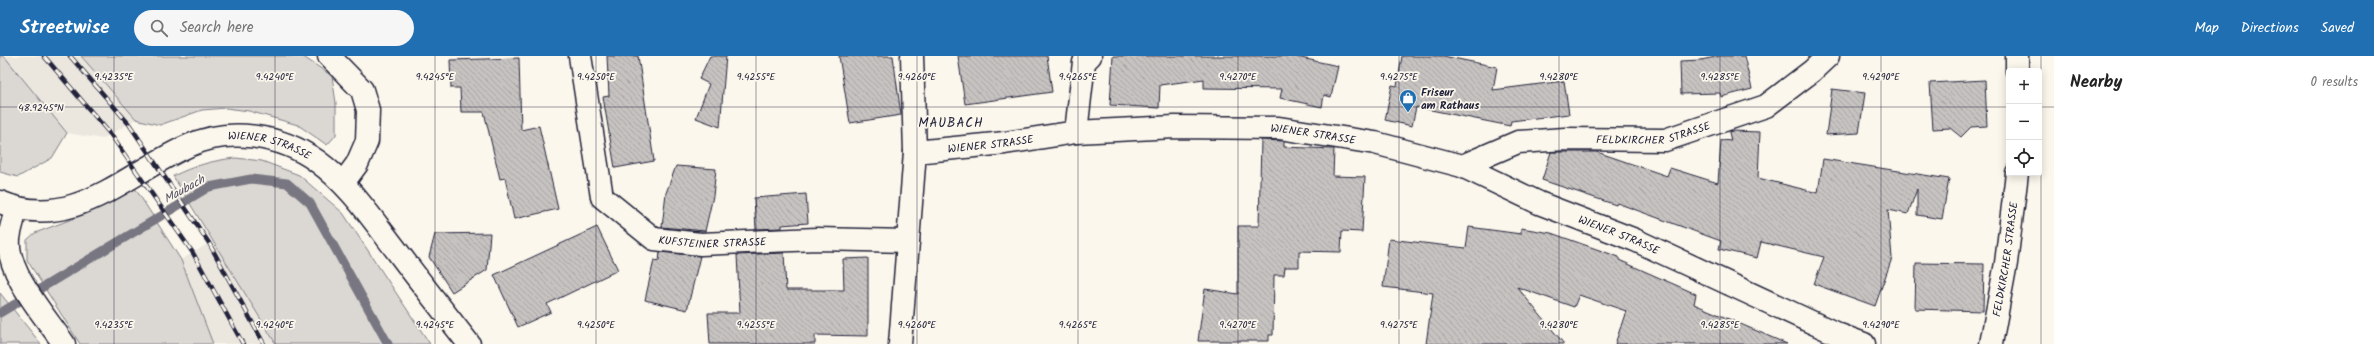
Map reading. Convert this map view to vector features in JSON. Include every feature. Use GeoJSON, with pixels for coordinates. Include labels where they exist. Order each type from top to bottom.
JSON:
{"type":"FeatureCollection","features":[{"type":"Feature","properties":{"kind":"street"},"geometry":{"type":"LineString","coordinates":[[328,56],[362,90],[368,110],[368,141],[357,164],[343,183]]}},
{"type":"Feature","properties":{"kind":"street","name":"KUFSTEINER STRASSE"},"geometry":{"type":"LineString","coordinates":[[580,56],[602,197],[654,239],[701,244],[818,239],[908,241]]}},
{"type":"Feature","properties":{"kind":"street"},"geometry":{"type":"LineString","coordinates":[[900,344],[915,152],[912,56]]}},
{"type":"Feature","properties":{"kind":"street"},"geometry":{"type":"LineString","coordinates":[[1076,132],[1084,62],[1090,56]]}},
{"type":"Feature","properties":{"kind":"street","name":"FELDKIRCHER STRASSE"},"geometry":{"type":"LineString","coordinates":[[1462,166],[1518,142],[1565,139],[1665,140],[1766,106],[1812,72],[1828,56]]}},
{"type":"Feature","properties":{"kind":"street"},"geometry":{"type":"LineString","coordinates":[[2017,56],[2018,68]]}},
{"type":"Feature","properties":{"kind":"street","name":"WIENER STRASSE"},"geometry":{"type":"LineString","coordinates":[[915,152],[1005,143],[1076,132],[1175,127],[1279,128],[1375,143],[1462,166],[1539,203],[1634,240],[1837,334],[1864,344]]}},
{"type":"Feature","properties":{"kind":"street","name":"WIENER STRASSE"},"geometry":{"type":"LineString","coordinates":[[8,206],[43,211],[72,208],[108,190],[189,145],[239,135],[264,138],[295,146],[318,162],[343,183],[367,211],[469,344]]}},
{"type":"Feature","properties":{"kind":"street","name":"FELDKIRCHER STRASSE"},"geometry":{"type":"LineString","coordinates":[[1991,344],[2006,263],[2017,176]]}},
{"type":"Feature","properties":{"kind":"street"},"geometry":{"type":"LineString","coordinates":[[8,206],[10,253],[15,272],[64,344]]}},
{"type":"Feature","properties":{"kind":"shaded area"},"geometry":{"type":"Polygon","coordinates":[[[0,56],[4,56],[67,133],[52,158],[18,177],[0,172],[0,56]]]}},
{"type":"Feature","properties":{"kind":"shaded area"},"geometry":{"type":"Polygon","coordinates":[[[4,56],[81,56],[136,119],[103,139],[67,133],[4,56]]]}},
{"type":"Feature","properties":{"kind":"shaded area"},"geometry":{"type":"Polygon","coordinates":[[[81,56],[302,56],[332,76],[336,103],[336,135],[327,145],[298,125],[249,111],[226,108],[202,110],[160,125],[136,119],[81,56]]]}},
{"type":"Feature","properties":{"kind":"shaded area"},"geometry":{"type":"Polygon","coordinates":[[[236,158],[262,161],[299,175],[343,213],[430,344],[276,344],[173,176],[204,164],[236,158]]]}},
{"type":"Feature","properties":{"kind":"shaded area"},"geometry":{"type":"Polygon","coordinates":[[[135,188],[181,260],[213,344],[80,344],[27,260],[27,240],[35,233],[88,213],[135,188]]]}},
{"type":"Feature","properties":{"kind":"shaded area"},"geometry":{"type":"Polygon","coordinates":[[[214,240],[271,333],[276,344],[213,344],[181,260],[214,240]]]}},
{"type":"Feature","properties":{"kind":"shaded area"},"geometry":{"type":"Polygon","coordinates":[[[0,293],[41,344],[0,344],[0,293]]]}},
{"type":"Feature","properties":{"kind":"building"},"geometry":{"type":"Polygon","coordinates":[[[607,56],[638,56],[654,161],[615,168],[603,97],[609,96],[607,56]]]}},
{"type":"Feature","properties":{"kind":"building"},"geometry":{"type":"Polygon","coordinates":[[[710,56],[726,56],[720,127],[696,118],[709,84],[699,79],[710,56]]]}},
{"type":"Feature","properties":{"kind":"building"},"geometry":{"type":"Polygon","coordinates":[[[839,56],[893,56],[901,115],[850,123],[839,56]]]}},
{"type":"Feature","properties":{"kind":"building"},"geometry":{"type":"Polygon","coordinates":[[[958,56],[1047,56],[1052,92],[965,104],[958,56]]]}},
{"type":"Feature","properties":{"kind":"building"},"geometry":{"type":"Polygon","coordinates":[[[1113,56],[1292,56],[1338,66],[1331,97],[1324,95],[1322,107],[1280,98],[1282,89],[1204,88],[1204,79],[1160,85],[1159,108],[1110,105],[1113,56]]]}},
{"type":"Feature","properties":{"kind":"building"},"geometry":{"type":"Polygon","coordinates":[[[1402,56],[1443,56],[1497,67],[1493,90],[1564,81],[1569,114],[1511,121],[1510,126],[1416,107],[1412,126],[1385,120],[1392,85],[1397,86],[1402,56]]]}},
{"type":"Feature","properties":{"kind":"building"},"geometry":{"type":"Polygon","coordinates":[[[1720,56],[1744,56],[1752,89],[1721,97],[1720,93],[1681,94],[1680,61],[1701,60],[1720,56]]]}},
{"type":"Feature","properties":{"kind":"building"},"geometry":{"type":"Polygon","coordinates":[[[519,58],[521,130],[539,126],[558,209],[514,219],[505,178],[500,179],[484,112],[461,112],[460,88],[451,88],[450,60],[519,58]]]}},
{"type":"Feature","properties":{"kind":"building"},"geometry":{"type":"Polygon","coordinates":[[[1985,80],[1987,126],[1971,127],[1961,137],[1950,128],[1933,129],[1930,83],[1985,80]]]}},
{"type":"Feature","properties":{"kind":"building"},"geometry":{"type":"Polygon","coordinates":[[[1832,89],[1865,93],[1859,133],[1826,135],[1832,89]]]}},
{"type":"Feature","properties":{"kind":"building"},"geometry":{"type":"Polygon","coordinates":[[[1729,132],[1760,132],[1758,178],[1818,193],[1823,159],[1949,179],[1942,219],[1917,215],[1917,189],[1908,214],[1888,210],[1892,258],[1875,306],[1814,284],[1824,257],[1761,242],[1757,258],[1719,249],[1721,241],[1617,203],[1616,205],[1542,180],[1551,152],[1597,152],[1667,176],[1670,168],[1718,183],[1721,140],[1731,141],[1729,132]]]}},
{"type":"Feature","properties":{"kind":"building"},"geometry":{"type":"Polygon","coordinates":[[[1261,140],[1284,141],[1284,147],[1334,149],[1333,176],[1365,177],[1362,232],[1342,231],[1341,252],[1299,251],[1299,267],[1285,267],[1284,275],[1274,275],[1273,335],[1269,335],[1269,341],[1198,341],[1205,289],[1238,294],[1238,226],[1259,226],[1261,140]]]}},
{"type":"Feature","properties":{"kind":"building"},"geometry":{"type":"Polygon","coordinates":[[[676,166],[716,169],[713,196],[705,231],[662,227],[666,193],[676,166]]]}},
{"type":"Feature","properties":{"kind":"building"},"geometry":{"type":"Polygon","coordinates":[[[806,194],[808,223],[782,225],[782,228],[756,229],[754,198],[806,194]]]}},
{"type":"Feature","properties":{"kind":"building"},"geometry":{"type":"Polygon","coordinates":[[[597,227],[618,270],[547,304],[551,312],[518,327],[494,275],[597,227]]]}},
{"type":"Feature","properties":{"kind":"building"},"geometry":{"type":"Polygon","coordinates":[[[1469,227],[1521,234],[1521,228],[1551,233],[1619,257],[1619,260],[1696,294],[1694,304],[1787,344],[1615,344],[1626,311],[1579,295],[1574,307],[1517,287],[1564,344],[1426,344],[1433,293],[1383,287],[1389,239],[1466,248],[1469,227]]]}},
{"type":"Feature","properties":{"kind":"building"},"geometry":{"type":"Polygon","coordinates":[[[490,233],[487,270],[452,292],[429,257],[435,234],[490,233]]]}},
{"type":"Feature","properties":{"kind":"building"},"geometry":{"type":"Polygon","coordinates":[[[660,252],[700,256],[687,310],[645,300],[654,260],[659,261],[660,252]]]}},
{"type":"Feature","properties":{"kind":"building"},"geometry":{"type":"Polygon","coordinates":[[[784,253],[786,290],[844,290],[843,259],[868,258],[868,336],[815,335],[815,344],[710,344],[708,313],[740,313],[737,255],[784,253]]]}},
{"type":"Feature","properties":{"kind":"building"},"geometry":{"type":"Polygon","coordinates":[[[1916,263],[1984,264],[1983,311],[1915,309],[1916,263]]]}},
{"type":"Feature","properties":{"kind":"waterway","name":"Maubach"},"geometry":{"type":"LineString","coordinates":[[0,313],[209,187],[251,179],[287,183],[310,203],[388,344]]}},
{"type":"Feature","properties":{"kind":"railway"},"geometry":{"type":"LineString","coordinates":[[44,56],[111,135],[193,253],[243,344]]}},
{"type":"Feature","properties":{"kind":"railway"},"geometry":{"type":"LineString","coordinates":[[70,56],[129,124],[209,243],[264,344]]}},
{"type":"Feature","properties":{"kind":"place","name":"Friseur am Rathaus"},"geometry":{"type":"Point","coordinates":[1408,113]}},
{"type":"Feature","properties":{"kind":"district","name":"MAUBACH"},"geometry":{"type":"Point","coordinates":[951,122]}}]}
